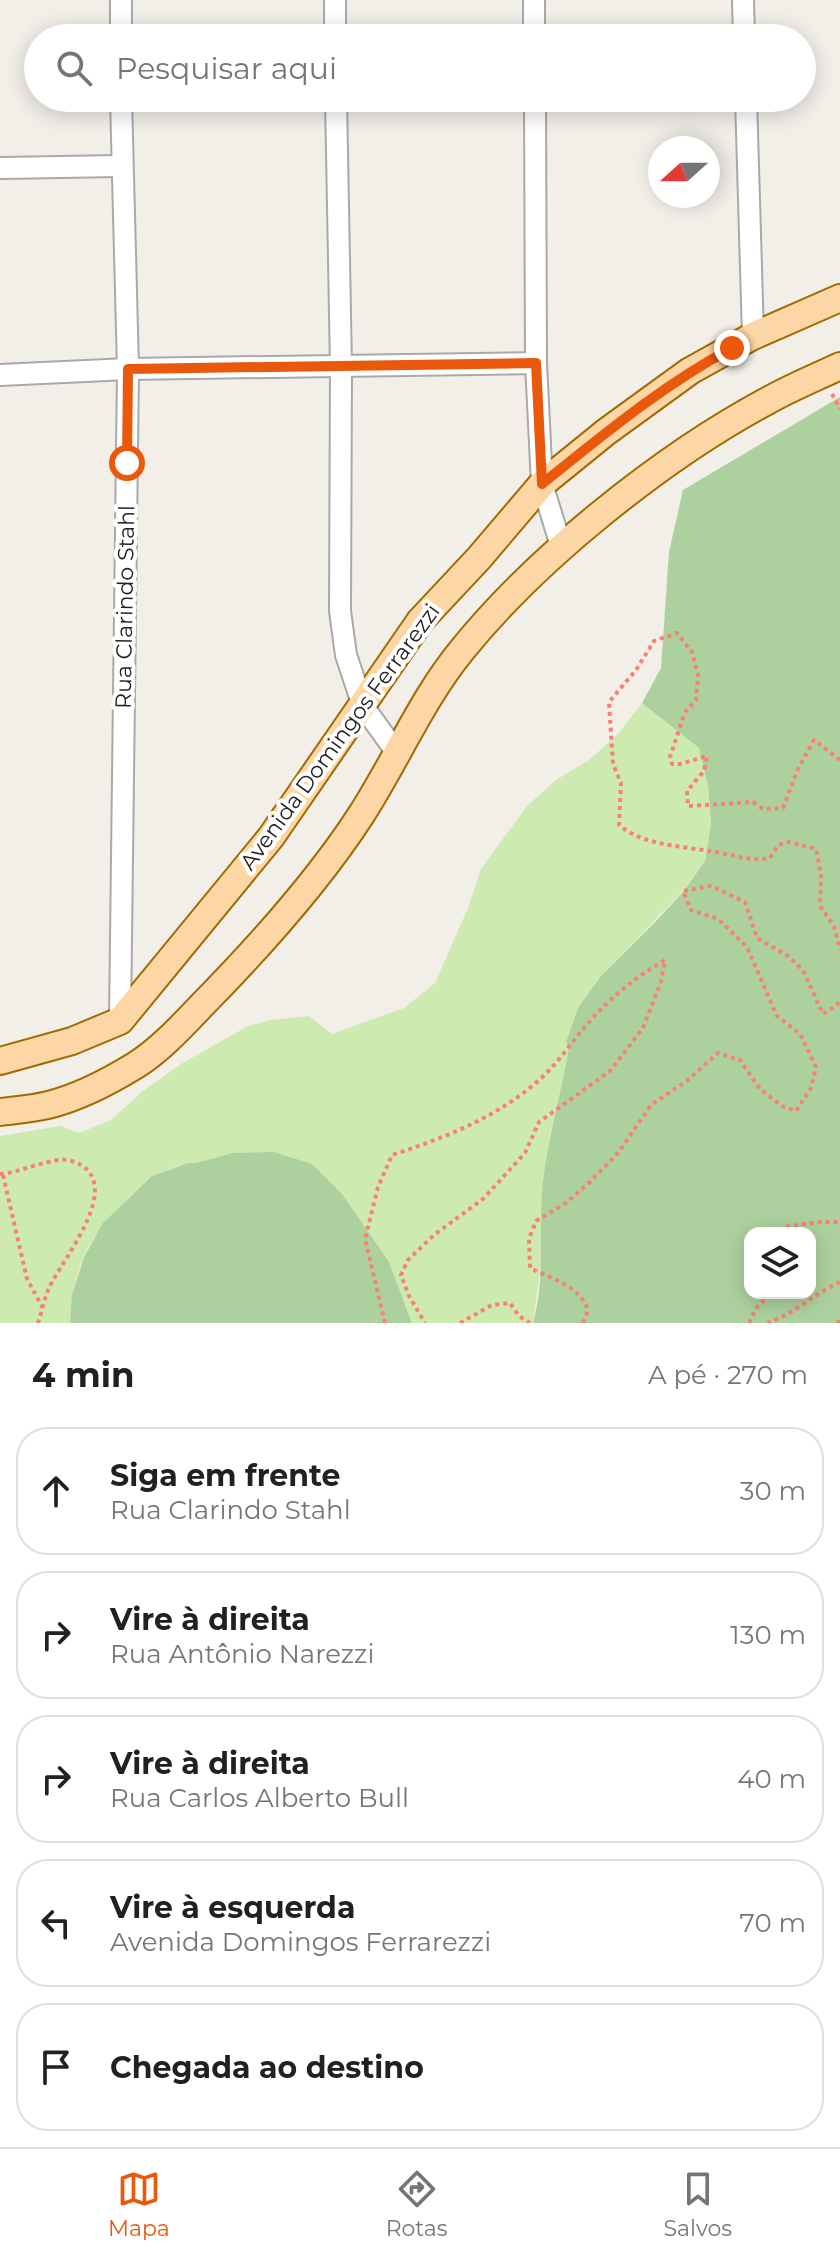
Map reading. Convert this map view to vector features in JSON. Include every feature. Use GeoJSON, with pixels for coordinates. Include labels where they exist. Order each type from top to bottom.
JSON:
{"type":"FeatureCollection","features":[{"type":"Feature","properties":{"kind":"main road","name":"Avenida Domingos Ferrarezzi"},"geometry":{"type":"LineString","coordinates":[[0,1061],[72,1041],[120,1021],[271,837],[420,621],[542,484],[606,432],[690,371],[753,336],[840,298]]}},
{"type":"Feature","properties":{"kind":"main road"},"geometry":{"type":"LineString","coordinates":[[0,1112],[48,1105],[88,1090],[138,1064],[234,972],[299,897],[360,816],[424,704],[461,651],[506,600],[562,549],[689,449],[769,400],[840,366]]}},
{"type":"Feature","properties":{"kind":"street"},"geometry":{"type":"LineString","coordinates":[[121,0],[121,24]]}},
{"type":"Feature","properties":{"kind":"street"},"geometry":{"type":"LineString","coordinates":[[335,0],[335,24]]}},
{"type":"Feature","properties":{"kind":"street"},"geometry":{"type":"LineString","coordinates":[[534,0],[534,24]]}},
{"type":"Feature","properties":{"kind":"street"},"geometry":{"type":"LineString","coordinates":[[743,0],[744,24]]}},
{"type":"Feature","properties":{"kind":"street","name":"Rua Clarindo Stahl"},"geometry":{"type":"LineString","coordinates":[[120,1021],[128,369],[121,112]]}},
{"type":"Feature","properties":{"kind":"street"},"geometry":{"type":"LineString","coordinates":[[336,112],[341,368],[340,611],[346,655],[363,706],[397,753]]}},
{"type":"Feature","properties":{"kind":"street"},"geometry":{"type":"LineString","coordinates":[[535,112],[536,363],[542,484],[562,549]]}},
{"type":"Feature","properties":{"kind":"street"},"geometry":{"type":"LineString","coordinates":[[746,112],[753,336]]}},
{"type":"Feature","properties":{"kind":"street"},"geometry":{"type":"LineString","coordinates":[[0,168],[121,166]]}},
{"type":"Feature","properties":{"kind":"street"},"geometry":{"type":"LineString","coordinates":[[0,375],[128,369],[536,363]]}},
{"type":"Feature","properties":{"kind":"path"},"geometry":{"type":"LineString","coordinates":[[840,760],[814,740],[783,808],[763,809],[753,802],[688,806],[687,791],[704,771],[707,756],[680,764],[672,764],[670,757],[685,712],[696,700],[698,675],[692,652],[677,633],[654,641],[636,670],[609,702],[613,764],[621,783],[619,825],[627,832],[648,840],[743,859],[770,858],[778,845],[789,842],[816,849],[821,875],[820,906],[834,926],[840,950]]}},
{"type":"Feature","properties":{"kind":"path"},"geometry":{"type":"LineString","coordinates":[[583,1323],[588,1310],[584,1298],[576,1290],[530,1268],[529,1239],[536,1221],[566,1203],[589,1183],[618,1153],[651,1105],[688,1080],[718,1053],[740,1060],[760,1089],[782,1106],[796,1111],[811,1088],[816,1067],[800,1034],[777,1016],[747,947],[718,919],[691,910],[683,891],[711,886],[745,902],[757,938],[788,956],[803,970],[823,1014],[840,1000]]}},
{"type":"Feature","properties":{"kind":"path"},"geometry":{"type":"LineString","coordinates":[[385,1323],[365,1239],[378,1187],[392,1155],[492,1116],[537,1082],[563,1057],[588,1023],[620,990],[665,960],[661,982],[643,1028],[610,1071],[539,1122],[525,1153],[483,1199],[434,1235],[408,1260],[401,1275],[425,1323]]}},
{"type":"Feature","properties":{"kind":"path"},"geometry":{"type":"LineString","coordinates":[[38,1323],[43,1308],[49,1287],[87,1221],[94,1194],[92,1178],[71,1161],[58,1160],[2,1174],[27,1279],[43,1308]]}},
{"type":"Feature","properties":{"kind":"path"},"geometry":{"type":"LineString","coordinates":[[784,1227],[840,1222]]}},
{"type":"Feature","properties":{"kind":"path"},"geometry":{"type":"LineString","coordinates":[[767,1323],[840,1282]]}},
{"type":"Feature","properties":{"kind":"path"},"geometry":{"type":"LineString","coordinates":[[749,1323],[757,1307],[766,1299]]}},
{"type":"Feature","properties":{"kind":"path"},"geometry":{"type":"LineString","coordinates":[[460,1323],[492,1305],[510,1303],[519,1316],[530,1323]]}},
{"type":"Feature","properties":{"kind":"green space"},"geometry":{"type":"Polygon","coordinates":[[[840,397],[840,1323],[533,1323],[541,1270],[545,1165],[569,1048],[566,1042],[579,1006],[601,976],[683,892],[705,861],[711,824],[708,786],[699,748],[642,703],[661,668],[669,552],[683,490],[840,397]]]}},
{"type":"Feature","properties":{"kind":"green space"},"geometry":{"type":"Polygon","coordinates":[[[642,703],[699,748],[708,786],[711,824],[705,861],[683,891],[601,976],[579,1006],[550,1136],[543,1184],[540,1272],[533,1323],[412,1323],[389,1262],[196,1163],[180,1165],[147,1183],[103,1227],[81,1264],[70,1323],[0,1323],[0,1136],[60,1126],[79,1133],[111,1120],[143,1091],[181,1064],[248,1026],[309,1016],[332,1034],[404,1008],[435,983],[468,908],[481,869],[527,806],[556,780],[589,760],[618,734],[642,703]]]}},
{"type":"Feature","properties":{"kind":"green space"},"geometry":{"type":"Polygon","coordinates":[[[274,1152],[312,1164],[342,1194],[389,1262],[412,1323],[70,1323],[72,1295],[84,1257],[103,1223],[152,1176],[188,1163],[233,1153],[274,1152]]]}},
{"type":"Feature","properties":{"kind":"route"},"geometry":{"type":"LineString","coordinates":[[127,463],[128,369],[536,363],[542,484],[606,432],[690,371],[732,348]]}}]}
